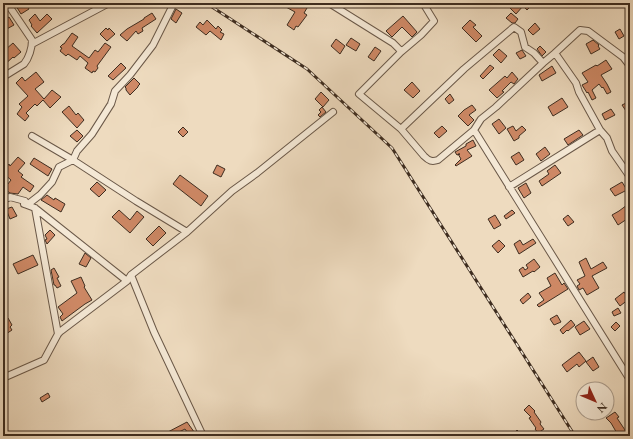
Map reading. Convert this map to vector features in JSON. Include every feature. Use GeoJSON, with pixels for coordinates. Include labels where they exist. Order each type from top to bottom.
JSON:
{"type":"FeatureCollection","features":[{"type":"Feature","properties":{"kind":"street"},"geometry":{"type":"LineString","coordinates":[[32,44],[109,3]]}},
{"type":"Feature","properties":{"kind":"street"},"geometry":{"type":"LineString","coordinates":[[329,3],[393,43],[401,52]]}},
{"type":"Feature","properties":{"kind":"street"},"geometry":{"type":"LineString","coordinates":[[423,3],[434,21],[360,94],[401,129],[428,160],[438,160],[474,130],[481,119],[580,30],[588,32],[623,57],[630,66]]}},
{"type":"Feature","properties":{"kind":"street"},"geometry":{"type":"LineString","coordinates":[[3,76],[24,64],[32,44],[32,40],[8,5]]}},
{"type":"Feature","properties":{"kind":"street"},"geometry":{"type":"LineString","coordinates":[[27,205],[40,195],[52,182],[59,167],[73,160],[78,151],[92,134],[111,104],[116,91],[153,45],[173,5]]}},
{"type":"Feature","properties":{"kind":"street"},"geometry":{"type":"LineString","coordinates":[[401,129],[464,69],[514,27],[521,32],[525,47],[543,63]]}},
{"type":"Feature","properties":{"kind":"street"},"geometry":{"type":"LineString","coordinates":[[555,53],[576,83],[579,92],[600,130],[607,138],[612,151],[630,177]]}},
{"type":"Feature","properties":{"kind":"street"},"geometry":{"type":"LineString","coordinates":[[3,378],[44,360],[58,334],[187,232],[232,191],[257,173],[333,112]]}},
{"type":"Feature","properties":{"kind":"street"},"geometry":{"type":"LineString","coordinates":[[474,130],[630,380]]}},
{"type":"Feature","properties":{"kind":"street"},"geometry":{"type":"LineString","coordinates":[[509,187],[600,130]]}},
{"type":"Feature","properties":{"kind":"street"},"geometry":{"type":"LineString","coordinates":[[32,136],[187,232]]}},
{"type":"Feature","properties":{"kind":"street"},"geometry":{"type":"LineString","coordinates":[[3,193],[8,198],[25,201],[27,205],[35,208],[129,278],[203,436]]}},
{"type":"Feature","properties":{"kind":"street"},"geometry":{"type":"LineString","coordinates":[[35,208],[58,334]]}},
{"type":"Feature","properties":{"kind":"building"},"geometry":{"type":"Polygon","coordinates":[[[17,3],[25,3],[29,9],[21,14],[16,6],[17,3]]]}},
{"type":"Feature","properties":{"kind":"building"},"geometry":{"type":"Polygon","coordinates":[[[288,3],[310,3],[304,13],[307,15],[294,30],[287,25],[295,12],[286,7],[288,3]]]}},
{"type":"Feature","properties":{"kind":"building"},"geometry":{"type":"Polygon","coordinates":[[[515,3],[534,3],[527,10],[523,6],[516,14],[510,8],[515,3]]]}},
{"type":"Feature","properties":{"kind":"building"},"geometry":{"type":"Polygon","coordinates":[[[176,9],[182,13],[176,23],[171,19],[176,9]]]}},
{"type":"Feature","properties":{"kind":"building"},"geometry":{"type":"Polygon","coordinates":[[[152,13],[156,19],[142,28],[143,31],[138,34],[136,31],[127,41],[120,35],[127,29],[152,13]]]}},
{"type":"Feature","properties":{"kind":"building"},"geometry":{"type":"Polygon","coordinates":[[[511,13],[518,19],[515,23],[512,23],[506,18],[511,13]]]}},
{"type":"Feature","properties":{"kind":"building"},"geometry":{"type":"Polygon","coordinates":[[[35,14],[40,21],[47,14],[52,19],[37,33],[31,26],[32,25],[29,20],[35,14]]]}},
{"type":"Feature","properties":{"kind":"building"},"geometry":{"type":"Polygon","coordinates":[[[403,16],[417,32],[412,37],[402,27],[392,37],[386,31],[403,16]]]}},
{"type":"Feature","properties":{"kind":"building"},"geometry":{"type":"Polygon","coordinates":[[[9,17],[14,25],[3,31],[3,20],[9,17]]]}},
{"type":"Feature","properties":{"kind":"building"},"geometry":{"type":"Polygon","coordinates":[[[207,20],[216,29],[218,26],[222,30],[220,32],[224,34],[221,40],[210,31],[206,35],[196,27],[200,22],[203,25],[207,20]]]}},
{"type":"Feature","properties":{"kind":"building"},"geometry":{"type":"Polygon","coordinates":[[[470,20],[476,25],[473,27],[482,36],[476,42],[462,28],[470,20]]]}},
{"type":"Feature","properties":{"kind":"building"},"geometry":{"type":"Polygon","coordinates":[[[535,23],[540,29],[533,35],[528,30],[535,23]]]}},
{"type":"Feature","properties":{"kind":"building"},"geometry":{"type":"Polygon","coordinates":[[[106,28],[108,30],[109,28],[115,34],[107,41],[100,34],[106,28]]]}},
{"type":"Feature","properties":{"kind":"building"},"geometry":{"type":"Polygon","coordinates":[[[620,29],[624,36],[619,39],[615,32],[620,29]]]}},
{"type":"Feature","properties":{"kind":"building"},"geometry":{"type":"Polygon","coordinates":[[[72,33],[78,37],[72,46],[89,58],[95,50],[98,52],[105,43],[111,47],[97,66],[98,68],[95,72],[93,71],[92,73],[85,68],[88,63],[80,56],[77,60],[68,54],[66,56],[60,51],[62,48],[60,47],[72,33]]]}},
{"type":"Feature","properties":{"kind":"building"},"geometry":{"type":"Polygon","coordinates":[[[351,38],[360,44],[356,51],[346,45],[351,38]]]}},
{"type":"Feature","properties":{"kind":"building"},"geometry":{"type":"Polygon","coordinates":[[[336,39],[345,46],[340,54],[331,46],[336,39]]]}},
{"type":"Feature","properties":{"kind":"building"},"geometry":{"type":"Polygon","coordinates":[[[593,40],[599,45],[598,46],[600,49],[591,54],[586,44],[593,40]]]}},
{"type":"Feature","properties":{"kind":"building"},"geometry":{"type":"Polygon","coordinates":[[[13,43],[21,52],[3,66],[3,47],[5,50],[13,43]]]}},
{"type":"Feature","properties":{"kind":"building"},"geometry":{"type":"Polygon","coordinates":[[[540,46],[546,52],[542,56],[537,49],[540,46]]]}},
{"type":"Feature","properties":{"kind":"building"},"geometry":{"type":"Polygon","coordinates":[[[375,47],[381,51],[374,61],[368,57],[375,47]]]}},
{"type":"Feature","properties":{"kind":"building"},"geometry":{"type":"Polygon","coordinates":[[[499,49],[507,56],[501,63],[493,55],[499,49]]]}},
{"type":"Feature","properties":{"kind":"building"},"geometry":{"type":"Polygon","coordinates":[[[522,50],[526,56],[520,59],[516,53],[522,50]]]}},
{"type":"Feature","properties":{"kind":"building"},"geometry":{"type":"Polygon","coordinates":[[[606,60],[612,69],[601,75],[611,92],[607,94],[603,87],[602,88],[599,84],[592,90],[596,98],[592,100],[582,85],[588,82],[582,73],[606,60]]]}},
{"type":"Feature","properties":{"kind":"building"},"geometry":{"type":"Polygon","coordinates":[[[121,63],[126,68],[113,80],[108,76],[121,63]]]}},
{"type":"Feature","properties":{"kind":"building"},"geometry":{"type":"Polygon","coordinates":[[[490,65],[494,68],[483,79],[480,76],[490,65]]]}},
{"type":"Feature","properties":{"kind":"building"},"geometry":{"type":"Polygon","coordinates":[[[552,66],[556,73],[542,81],[539,75],[552,66]]]}},
{"type":"Feature","properties":{"kind":"building"},"geometry":{"type":"Polygon","coordinates":[[[36,72],[44,82],[35,89],[44,99],[52,90],[61,97],[50,108],[43,100],[37,106],[35,104],[26,113],[29,116],[25,121],[17,114],[22,107],[19,104],[28,96],[16,83],[22,77],[25,81],[36,72]]]}},
{"type":"Feature","properties":{"kind":"building"},"geometry":{"type":"Polygon","coordinates":[[[512,72],[518,79],[514,84],[511,82],[502,91],[504,92],[497,98],[489,90],[505,76],[507,78],[512,72]]]}},
{"type":"Feature","properties":{"kind":"building"},"geometry":{"type":"Polygon","coordinates":[[[134,78],[140,84],[130,95],[125,87],[134,78]]]}},
{"type":"Feature","properties":{"kind":"building"},"geometry":{"type":"Polygon","coordinates":[[[412,82],[420,91],[413,98],[404,90],[412,82]]]}},
{"type":"Feature","properties":{"kind":"building"},"geometry":{"type":"Polygon","coordinates":[[[321,92],[329,100],[323,107],[315,99],[321,92]]]}},
{"type":"Feature","properties":{"kind":"building"},"geometry":{"type":"Polygon","coordinates":[[[450,94],[454,100],[449,104],[445,99],[450,94]]]}},
{"type":"Feature","properties":{"kind":"building"},"geometry":{"type":"Polygon","coordinates":[[[562,98],[568,107],[553,116],[548,107],[562,98]]]}},
{"type":"Feature","properties":{"kind":"building"},"geometry":{"type":"Polygon","coordinates":[[[630,101],[630,109],[626,111],[622,105],[630,101]]]}},
{"type":"Feature","properties":{"kind":"building"},"geometry":{"type":"Polygon","coordinates":[[[472,105],[476,110],[469,115],[474,120],[468,126],[458,116],[472,105]]]}},
{"type":"Feature","properties":{"kind":"building"},"geometry":{"type":"Polygon","coordinates":[[[69,106],[76,115],[78,113],[84,120],[77,128],[62,112],[69,106]]]}},
{"type":"Feature","properties":{"kind":"building"},"geometry":{"type":"Polygon","coordinates":[[[322,107],[326,112],[320,117],[318,115],[321,112],[319,110],[322,107]]]}},
{"type":"Feature","properties":{"kind":"building"},"geometry":{"type":"Polygon","coordinates":[[[611,109],[615,115],[605,120],[602,114],[611,109]]]}},
{"type":"Feature","properties":{"kind":"building"},"geometry":{"type":"Polygon","coordinates":[[[499,119],[506,128],[499,134],[492,124],[499,119]]]}},
{"type":"Feature","properties":{"kind":"building"},"geometry":{"type":"Polygon","coordinates":[[[442,126],[447,131],[439,138],[434,133],[442,126]]]}},
{"type":"Feature","properties":{"kind":"building"},"geometry":{"type":"Polygon","coordinates":[[[513,126],[516,131],[522,126],[526,130],[514,141],[507,129],[513,126]]]}},
{"type":"Feature","properties":{"kind":"building"},"geometry":{"type":"Polygon","coordinates":[[[183,127],[188,132],[183,137],[178,132],[183,127]]]}},
{"type":"Feature","properties":{"kind":"building"},"geometry":{"type":"Polygon","coordinates":[[[77,130],[83,136],[77,142],[70,136],[77,130]]]}},
{"type":"Feature","properties":{"kind":"building"},"geometry":{"type":"Polygon","coordinates":[[[579,130],[583,135],[568,145],[564,139],[579,130]]]}},
{"type":"Feature","properties":{"kind":"building"},"geometry":{"type":"Polygon","coordinates":[[[473,140],[476,146],[467,150],[472,156],[456,166],[455,165],[461,159],[455,152],[473,140]]]}},
{"type":"Feature","properties":{"kind":"building"},"geometry":{"type":"Polygon","coordinates":[[[545,147],[550,154],[541,161],[536,154],[545,147]]]}},
{"type":"Feature","properties":{"kind":"building"},"geometry":{"type":"Polygon","coordinates":[[[519,152],[524,160],[516,165],[511,157],[519,152]]]}},
{"type":"Feature","properties":{"kind":"building"},"geometry":{"type":"Polygon","coordinates":[[[18,157],[25,163],[18,171],[23,175],[21,177],[34,186],[30,192],[23,187],[18,194],[10,193],[4,189],[11,180],[3,173],[3,171],[18,157]]]}},
{"type":"Feature","properties":{"kind":"building"},"geometry":{"type":"Polygon","coordinates":[[[34,158],[52,169],[48,176],[30,164],[34,158]]]}},
{"type":"Feature","properties":{"kind":"building"},"geometry":{"type":"Polygon","coordinates":[[[217,165],[225,169],[221,177],[213,173],[217,165]]]}},
{"type":"Feature","properties":{"kind":"building"},"geometry":{"type":"Polygon","coordinates":[[[555,165],[561,173],[542,186],[539,181],[549,174],[547,171],[555,165]]]}},
{"type":"Feature","properties":{"kind":"building"},"geometry":{"type":"Polygon","coordinates":[[[180,175],[208,196],[201,206],[173,184],[180,175]]]}},
{"type":"Feature","properties":{"kind":"building"},"geometry":{"type":"Polygon","coordinates":[[[97,182],[106,190],[99,197],[90,189],[97,182]]]}},
{"type":"Feature","properties":{"kind":"building"},"geometry":{"type":"Polygon","coordinates":[[[622,182],[627,190],[615,196],[610,189],[622,182]]]}},
{"type":"Feature","properties":{"kind":"building"},"geometry":{"type":"Polygon","coordinates":[[[526,183],[531,193],[524,198],[518,188],[526,183]]]}},
{"type":"Feature","properties":{"kind":"building"},"geometry":{"type":"Polygon","coordinates":[[[47,195],[54,200],[55,198],[65,204],[61,212],[41,200],[47,195]]]}},
{"type":"Feature","properties":{"kind":"building"},"geometry":{"type":"Polygon","coordinates":[[[627,205],[630,209],[630,217],[618,225],[612,215],[627,205]]]}},
{"type":"Feature","properties":{"kind":"building"},"geometry":{"type":"Polygon","coordinates":[[[12,207],[17,216],[10,219],[6,209],[12,207]]]}},
{"type":"Feature","properties":{"kind":"building"},"geometry":{"type":"Polygon","coordinates":[[[119,210],[130,220],[137,211],[144,217],[130,233],[112,217],[119,210]]]}},
{"type":"Feature","properties":{"kind":"building"},"geometry":{"type":"Polygon","coordinates":[[[512,210],[515,213],[506,219],[504,216],[512,210]]]}},
{"type":"Feature","properties":{"kind":"building"},"geometry":{"type":"Polygon","coordinates":[[[495,215],[501,225],[494,229],[488,219],[495,215]]]}},
{"type":"Feature","properties":{"kind":"building"},"geometry":{"type":"Polygon","coordinates":[[[568,215],[574,222],[568,226],[563,219],[568,215]]]}},
{"type":"Feature","properties":{"kind":"building"},"geometry":{"type":"Polygon","coordinates":[[[159,226],[166,233],[153,246],[146,239],[159,226]]]}},
{"type":"Feature","properties":{"kind":"building"},"geometry":{"type":"Polygon","coordinates":[[[50,230],[55,235],[47,244],[45,235],[50,230]]]}},
{"type":"Feature","properties":{"kind":"building"},"geometry":{"type":"Polygon","coordinates":[[[533,239],[536,243],[519,254],[514,244],[520,240],[523,245],[533,239]]]}},
{"type":"Feature","properties":{"kind":"building"},"geometry":{"type":"Polygon","coordinates":[[[499,240],[505,246],[498,253],[492,246],[499,240]]]}},
{"type":"Feature","properties":{"kind":"building"},"geometry":{"type":"Polygon","coordinates":[[[85,253],[91,258],[86,267],[79,264],[85,253]]]}},
{"type":"Feature","properties":{"kind":"building"},"geometry":{"type":"Polygon","coordinates":[[[33,255],[38,265],[18,274],[13,264],[33,255]]]}},
{"type":"Feature","properties":{"kind":"building"},"geometry":{"type":"Polygon","coordinates":[[[586,258],[591,269],[603,262],[607,268],[592,276],[599,288],[587,295],[583,288],[579,290],[577,286],[580,284],[577,280],[585,276],[579,262],[586,258]]]}},
{"type":"Feature","properties":{"kind":"building"},"geometry":{"type":"Polygon","coordinates":[[[534,259],[540,267],[534,272],[533,271],[523,277],[519,270],[523,267],[525,270],[528,268],[526,265],[534,259]]]}},
{"type":"Feature","properties":{"kind":"building"},"geometry":{"type":"Polygon","coordinates":[[[54,268],[59,277],[57,278],[61,286],[57,288],[54,285],[51,270],[54,268]]]}},
{"type":"Feature","properties":{"kind":"building"},"geometry":{"type":"Polygon","coordinates":[[[555,273],[562,285],[564,283],[568,289],[539,307],[537,305],[544,300],[539,293],[551,286],[547,278],[555,273]]]}},
{"type":"Feature","properties":{"kind":"building"},"geometry":{"type":"Polygon","coordinates":[[[81,277],[85,286],[84,287],[92,300],[62,321],[60,317],[63,314],[58,307],[77,293],[71,281],[81,277]]]}},
{"type":"Feature","properties":{"kind":"building"},"geometry":{"type":"Polygon","coordinates":[[[624,292],[629,299],[620,306],[615,299],[624,292]]]}},
{"type":"Feature","properties":{"kind":"building"},"geometry":{"type":"Polygon","coordinates":[[[528,293],[531,297],[523,304],[520,300],[528,293]]]}},
{"type":"Feature","properties":{"kind":"building"},"geometry":{"type":"Polygon","coordinates":[[[618,308],[621,313],[614,316],[612,312],[618,308]]]}},
{"type":"Feature","properties":{"kind":"building"},"geometry":{"type":"Polygon","coordinates":[[[557,315],[561,322],[554,325],[550,319],[557,315]]]}},
{"type":"Feature","properties":{"kind":"building"},"geometry":{"type":"Polygon","coordinates":[[[8,318],[12,325],[10,327],[12,330],[3,336],[3,322],[8,318]]]}},
{"type":"Feature","properties":{"kind":"building"},"geometry":{"type":"Polygon","coordinates":[[[571,320],[575,325],[563,334],[560,330],[571,320]]]}},
{"type":"Feature","properties":{"kind":"building"},"geometry":{"type":"Polygon","coordinates":[[[584,321],[590,329],[580,335],[575,327],[584,321]]]}},
{"type":"Feature","properties":{"kind":"building"},"geometry":{"type":"Polygon","coordinates":[[[616,322],[620,326],[615,331],[611,327],[616,322]]]}},
{"type":"Feature","properties":{"kind":"building"},"geometry":{"type":"Polygon","coordinates":[[[579,352],[586,361],[579,367],[577,364],[567,372],[562,365],[579,352]]]}},
{"type":"Feature","properties":{"kind":"building"},"geometry":{"type":"Polygon","coordinates":[[[593,357],[599,367],[593,371],[586,362],[593,357]]]}},
{"type":"Feature","properties":{"kind":"building"},"geometry":{"type":"Polygon","coordinates":[[[48,393],[50,397],[42,402],[40,398],[48,393]]]}},
{"type":"Feature","properties":{"kind":"building"},"geometry":{"type":"Polygon","coordinates":[[[529,405],[535,411],[534,412],[541,422],[540,424],[544,429],[538,433],[529,418],[531,417],[524,410],[529,405]]]}},
{"type":"Feature","properties":{"kind":"building"},"geometry":{"type":"Polygon","coordinates":[[[615,412],[619,417],[617,418],[629,436],[624,436],[621,433],[618,435],[609,421],[615,421],[615,412]]]}},
{"type":"Feature","properties":{"kind":"building"},"geometry":{"type":"Polygon","coordinates":[[[187,422],[197,436],[190,436],[185,429],[171,436],[168,436],[166,433],[187,422]]]}},
{"type":"Feature","properties":{"kind":"building"},"geometry":{"type":"Polygon","coordinates":[[[517,430],[523,436],[512,436],[517,430]]]}},
{"type":"Feature","properties":{"kind":"railway"},"geometry":{"type":"LineString","coordinates":[[206,3],[307,69],[392,148],[575,436]]}}]}
